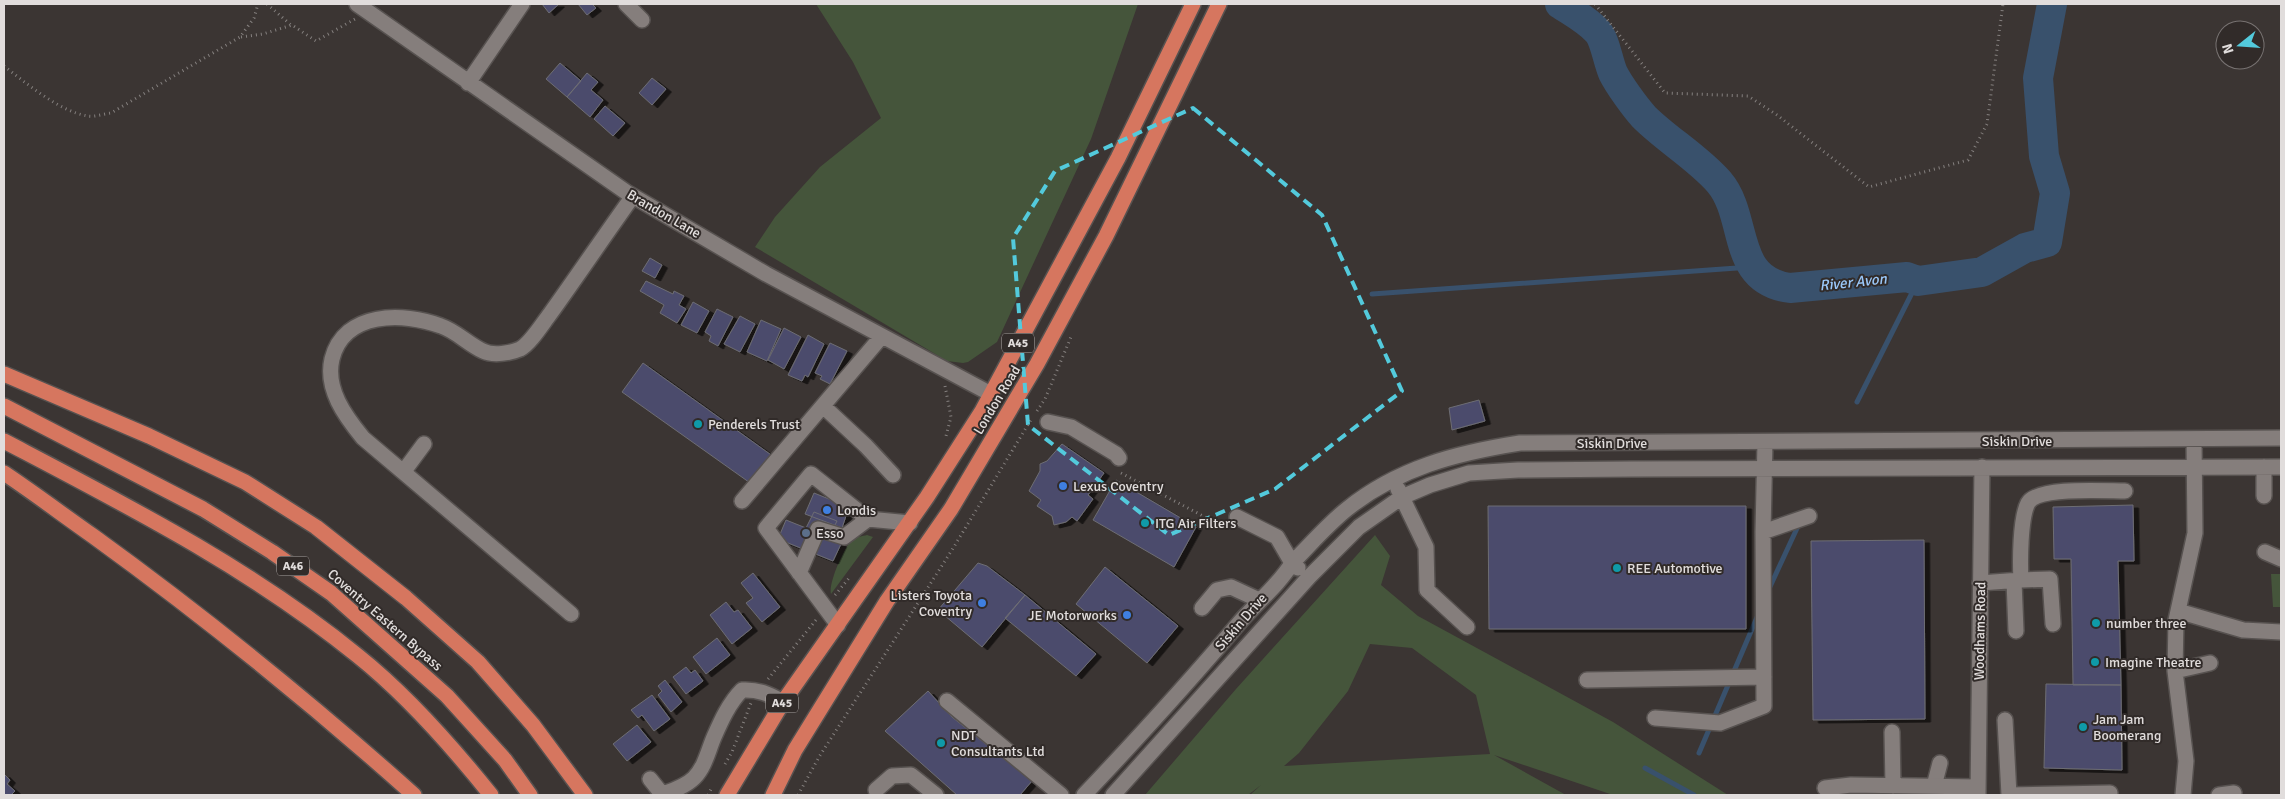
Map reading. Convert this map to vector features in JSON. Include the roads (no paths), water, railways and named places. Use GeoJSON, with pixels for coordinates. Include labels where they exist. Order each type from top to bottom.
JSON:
{"type":"FeatureCollection","features":[{"type":"Feature","properties":{"kind":"highway","name":"London Road"},"geometry":{"type":"LineString","coordinates":[[727,795],[783,702],[910,522],[991,394],[1118,158],[1193,4]]}},
{"type":"Feature","properties":{"kind":"highway","name":"London Road"},"geometry":{"type":"LineString","coordinates":[[773,795],[795,750],[887,601],[951,509],[1037,364],[1106,236],[1219,4]]}},
{"type":"Feature","properties":{"kind":"highway"},"geometry":{"type":"LineString","coordinates":[[4,374],[149,436],[245,482],[316,527],[406,598],[478,662],[533,725],[585,795]]}},
{"type":"Feature","properties":{"kind":"highway","name":"Coventry Eastern Bypass"},"geometry":{"type":"LineString","coordinates":[[4,406],[204,510],[272,552],[331,593],[447,696],[506,760],[530,795]]}},
{"type":"Feature","properties":{"kind":"highway","name":"A46"},"geometry":{"type":"LineString","coordinates":[[4,441],[125,504],[268,588],[360,657],[396,690],[433,727],[491,795]]}},
{"type":"Feature","properties":{"kind":"highway"},"geometry":{"type":"LineString","coordinates":[[4,473],[129,562],[259,662],[328,718],[414,795]]}},
{"type":"Feature","properties":{"kind":"street"},"geometry":{"type":"LineString","coordinates":[[468,83],[522,4]]}},
{"type":"Feature","properties":{"kind":"street"},"geometry":{"type":"LineString","coordinates":[[626,4],[642,20]]}},
{"type":"Feature","properties":{"kind":"street","name":"Brandon Lane"},"geometry":{"type":"LineString","coordinates":[[360,6],[468,83],[633,196],[766,274],[991,394]]}},
{"type":"Feature","properties":{"kind":"street"},"geometry":{"type":"LineString","coordinates":[[571,614],[363,438],[345,416],[332,388],[331,364],[335,349],[348,332],[367,321],[393,318],[416,318],[442,326],[484,352],[504,353],[522,348],[570,286],[633,196]]}},
{"type":"Feature","properties":{"kind":"street"},"geometry":{"type":"LineString","coordinates":[[742,501],[882,336]]}},
{"type":"Feature","properties":{"kind":"street"},"geometry":{"type":"LineString","coordinates":[[822,406],[866,446],[894,476]]}},
{"type":"Feature","properties":{"kind":"street"},"geometry":{"type":"LineString","coordinates":[[1048,422],[1071,427],[1116,454],[1119,458]]}},
{"type":"Feature","properties":{"kind":"street","name":"Siskin Drive"},"geometry":{"type":"LineString","coordinates":[[1084,795],[1167,708],[1259,600],[1287,572],[1292,563],[1347,509],[1394,478],[1441,459],[1520,443],[2281,438]]}},
{"type":"Feature","properties":{"kind":"street"},"geometry":{"type":"LineString","coordinates":[[2183,795],[2186,761],[2175,671],[2178,611],[2195,533],[2194,440]]}},
{"type":"Feature","properties":{"kind":"street"},"geometry":{"type":"LineString","coordinates":[[1656,718],[1720,723],[1764,706],[1763,532],[1765,442]]}},
{"type":"Feature","properties":{"kind":"street"},"geometry":{"type":"LineString","coordinates":[[404,471],[424,444]]}},
{"type":"Feature","properties":{"kind":"street","name":"Siskin Drive"},"geometry":{"type":"LineString","coordinates":[[1113,795],[1309,577],[1358,527],[1402,498],[1430,485],[1469,474],[1518,470],[2281,466]]}},
{"type":"Feature","properties":{"kind":"street","name":"Woodhams Road"},"geometry":{"type":"LineString","coordinates":[[1978,791],[1982,467]]}},
{"type":"Feature","properties":{"kind":"street"},"geometry":{"type":"LineString","coordinates":[[2264,467],[2264,496]]}},
{"type":"Feature","properties":{"kind":"street"},"geometry":{"type":"LineString","coordinates":[[838,625],[766,528],[811,474],[868,519],[910,522]]}},
{"type":"Feature","properties":{"kind":"street"},"geometry":{"type":"LineString","coordinates":[[1394,478],[1426,547],[1427,590],[1467,627]]}},
{"type":"Feature","properties":{"kind":"street"},"geometry":{"type":"LineString","coordinates":[[2016,631],[2024,514],[2029,502],[2034,497],[2049,492],[2125,491]]}},
{"type":"Feature","properties":{"kind":"street"},"geometry":{"type":"LineString","coordinates":[[1763,532],[1810,516]]}},
{"type":"Feature","properties":{"kind":"street"},"geometry":{"type":"LineString","coordinates":[[799,573],[818,529],[844,537],[868,519]]}},
{"type":"Feature","properties":{"kind":"street"},"geometry":{"type":"LineString","coordinates":[[1234,524],[1277,537],[1292,563],[1309,577]]}},
{"type":"Feature","properties":{"kind":"street"},"geometry":{"type":"LineString","coordinates":[[2265,552],[2281,559]]}},
{"type":"Feature","properties":{"kind":"street"},"geometry":{"type":"LineString","coordinates":[[1980,583],[2050,579],[2054,624]]}},
{"type":"Feature","properties":{"kind":"street"},"geometry":{"type":"LineString","coordinates":[[1202,608],[1217,590],[1230,587],[1259,600]]}},
{"type":"Feature","properties":{"kind":"street"},"geometry":{"type":"LineString","coordinates":[[2178,611],[2243,630],[2281,632]]}},
{"type":"Feature","properties":{"kind":"street"},"geometry":{"type":"LineString","coordinates":[[2175,671],[2210,663]]}},
{"type":"Feature","properties":{"kind":"street"},"geometry":{"type":"LineString","coordinates":[[1587,680],[1764,678]]}},
{"type":"Feature","properties":{"kind":"street"},"geometry":{"type":"LineString","coordinates":[[650,780],[661,795],[674,791],[694,778],[704,764],[714,736],[734,698],[742,690],[769,693],[783,702]]}},
{"type":"Feature","properties":{"kind":"street"},"geometry":{"type":"LineString","coordinates":[[947,700],[1061,795]]}},
{"type":"Feature","properties":{"kind":"street"},"geometry":{"type":"LineString","coordinates":[[2005,720],[2009,795],[2110,794]]}},
{"type":"Feature","properties":{"kind":"street"},"geometry":{"type":"LineString","coordinates":[[1892,732],[1893,786]]}},
{"type":"Feature","properties":{"kind":"street"},"geometry":{"type":"LineString","coordinates":[[1934,786],[1940,763]]}},
{"type":"Feature","properties":{"kind":"street"},"geometry":{"type":"LineString","coordinates":[[876,790],[892,776],[911,776],[936,795]]}},
{"type":"Feature","properties":{"kind":"street"},"geometry":{"type":"LineString","coordinates":[[1825,788],[1852,785],[1934,786],[1978,791]]}},
{"type":"Feature","properties":{"kind":"waterway","name":"River Avon"},"geometry":{"type":"LineString","coordinates":[[1560,4],[1589,23],[1600,35],[1613,73],[1627,96],[1644,117],[1719,182],[1728,196],[1749,260],[1758,273],[1771,283],[1790,288],[1907,277],[1918,281],[1982,272],[2025,248],[2047,242],[2055,193],[2044,156],[2038,78],[2052,4]]}},
{"type":"Feature","properties":{"kind":"waterway"},"geometry":{"type":"LineString","coordinates":[[1372,294],[1751,267]]}},
{"type":"Feature","properties":{"kind":"waterway"},"geometry":{"type":"LineString","coordinates":[[1857,402],[1918,281]]}},
{"type":"Feature","properties":{"kind":"waterway"},"geometry":{"type":"LineString","coordinates":[[1768,591],[1799,524]]}},
{"type":"Feature","properties":{"kind":"waterway"},"geometry":{"type":"LineString","coordinates":[[1699,753],[1758,615]]}},
{"type":"Feature","properties":{"kind":"waterway"},"geometry":{"type":"LineString","coordinates":[[1645,768],[1694,795]]}},
{"type":"Feature","properties":{"kind":"place","name":"Penderels Trust"},"geometry":{"type":"Point","coordinates":[698,424]}},
{"type":"Feature","properties":{"kind":"place","name":"Lexus Coventry"},"geometry":{"type":"Point","coordinates":[1063,486]}},
{"type":"Feature","properties":{"kind":"place","name":"Londis"},"geometry":{"type":"Point","coordinates":[827,510]}},
{"type":"Feature","properties":{"kind":"place","name":"ITG Air Filters"},"geometry":{"type":"Point","coordinates":[1145,523]}},
{"type":"Feature","properties":{"kind":"place","name":"Esso"},"geometry":{"type":"Point","coordinates":[806,533]}},
{"type":"Feature","properties":{"kind":"place","name":"REE Automotive"},"geometry":{"type":"Point","coordinates":[1617,568]}},
{"type":"Feature","properties":{"kind":"place","name":"Listers Toyota Coventry"},"geometry":{"type":"Point","coordinates":[982,603]}},
{"type":"Feature","properties":{"kind":"place","name":"JE Motorworks"},"geometry":{"type":"Point","coordinates":[1127,615]}},
{"type":"Feature","properties":{"kind":"place","name":"number three"},"geometry":{"type":"Point","coordinates":[2096,623]}},
{"type":"Feature","properties":{"kind":"place","name":"Imagine Theatre"},"geometry":{"type":"Point","coordinates":[2095,662]}},
{"type":"Feature","properties":{"kind":"place","name":"Jam Jam Boomerang"},"geometry":{"type":"Point","coordinates":[2083,727]}},
{"type":"Feature","properties":{"kind":"place","name":"NDT Consultants Ltd"},"geometry":{"type":"Point","coordinates":[941,743]}}]}
